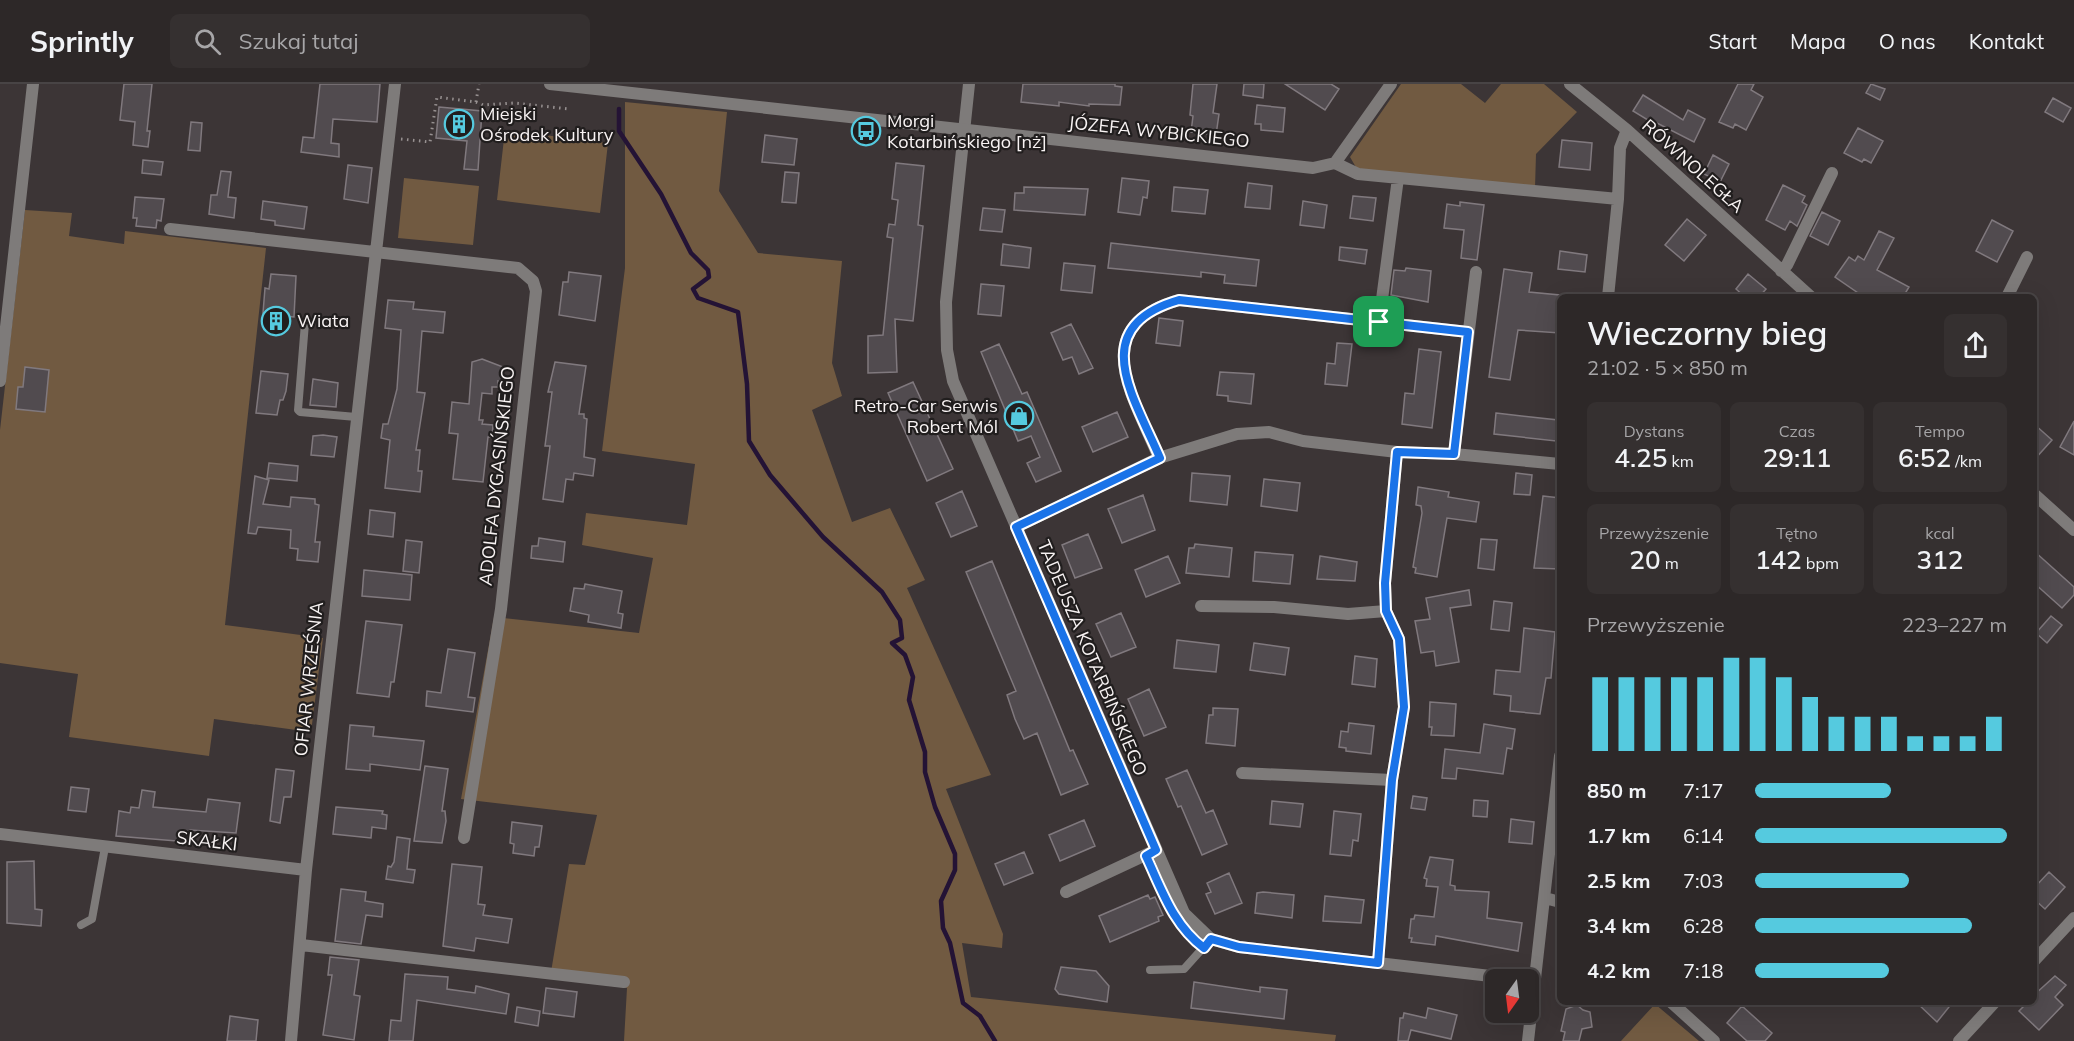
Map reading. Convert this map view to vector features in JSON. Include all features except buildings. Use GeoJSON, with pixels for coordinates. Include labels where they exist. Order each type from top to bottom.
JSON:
{"type":"FeatureCollection","features":[{"type":"Feature","properties":{"kind":"street"},"geometry":{"type":"LineString","coordinates":[[0,381],[33,84]]}},
{"type":"Feature","properties":{"kind":"street","name":"OFIAR WRZEŚNIA"},"geometry":{"type":"LineString","coordinates":[[291,1041],[306,870],[395,84]]}},
{"type":"Feature","properties":{"kind":"street","name":"JÓZEFA WYBICKIEGO"},"geometry":{"type":"LineString","coordinates":[[550,84],[612,87],[1313,168],[1335,163]]}},
{"type":"Feature","properties":{"kind":"street","name":"TADEUSZA KOTARBIŃSKIEGO"},"geometry":{"type":"LineString","coordinates":[[969,84],[946,302],[947,351],[953,381],[1184,913],[1211,939],[1239,947],[1485,975]]}},
{"type":"Feature","properties":{"kind":"street"},"geometry":{"type":"LineString","coordinates":[[1391,84],[1335,163],[1359,174],[1618,200]]}},
{"type":"Feature","properties":{"kind":"street","name":"RÓWNOLEGŁA"},"geometry":{"type":"LineString","coordinates":[[1577,86],[1808,294]]}},
{"type":"Feature","properties":{"kind":"street"},"geometry":{"type":"LineString","coordinates":[[1608,294],[1618,200],[1620,148],[1627,130]]}},
{"type":"Feature","properties":{"kind":"street"},"geometry":{"type":"LineString","coordinates":[[1781,271],[1787,265],[1832,173]]}},
{"type":"Feature","properties":{"kind":"street"},"geometry":{"type":"LineString","coordinates":[[1379,322],[1398,178]]}},
{"type":"Feature","properties":{"kind":"street"},"geometry":{"type":"LineString","coordinates":[[170,229],[375,251]]}},
{"type":"Feature","properties":{"kind":"street","name":"ADOLFA DYGASIŃSKIEGO"},"geometry":{"type":"LineString","coordinates":[[375,251],[518,268],[533,281],[536,291],[501,609],[464,838]]}},
{"type":"Feature","properties":{"kind":"street"},"geometry":{"type":"LineString","coordinates":[[2008,294],[2026,257]]}},
{"type":"Feature","properties":{"kind":"street"},"geometry":{"type":"LineString","coordinates":[[1454,454],[1476,272]]}},
{"type":"Feature","properties":{"kind":"street"},"geometry":{"type":"LineString","coordinates":[[1160,458],[1126,378],[1122,359],[1123,343],[1131,328],[1143,315],[1158,306],[1179,300],[1468,332]]}},
{"type":"Feature","properties":{"kind":"street"},"geometry":{"type":"LineString","coordinates":[[1016,527],[1160,458],[1237,434],[1269,432],[1303,441],[1397,452],[1454,454],[1557,464]]}},
{"type":"Feature","properties":{"kind":"street"},"geometry":{"type":"LineString","coordinates":[[1378,963],[1392,780],[1404,707],[1399,639],[1386,611],[1385,583],[1397,452]]}},
{"type":"Feature","properties":{"kind":"street"},"geometry":{"type":"LineString","coordinates":[[2037,498],[2074,530]]}},
{"type":"Feature","properties":{"kind":"street"},"geometry":{"type":"LineString","coordinates":[[1201,606],[1274,607],[1348,614],[1386,611]]}},
{"type":"Feature","properties":{"kind":"street"},"geometry":{"type":"LineString","coordinates":[[1242,773],[1392,780]]}},
{"type":"Feature","properties":{"kind":"street"},"geometry":{"type":"LineString","coordinates":[[1532,969],[1545,898],[1557,797]]}},
{"type":"Feature","properties":{"kind":"street","name":"SKAŁKI"},"geometry":{"type":"LineString","coordinates":[[0,834],[306,870]]}},
{"type":"Feature","properties":{"kind":"street"},"geometry":{"type":"LineString","coordinates":[[1066,892],[1156,850]]}},
{"type":"Feature","properties":{"kind":"street"},"geometry":{"type":"LineString","coordinates":[[1545,898],[1557,901]]}},
{"type":"Feature","properties":{"kind":"street"},"geometry":{"type":"LineString","coordinates":[[2037,958],[2074,918]]}},
{"type":"Feature","properties":{"kind":"street"},"geometry":{"type":"LineString","coordinates":[[301,945],[624,982]]}},
{"type":"Feature","properties":{"kind":"street"},"geometry":{"type":"LineString","coordinates":[[1674,1005],[1714,1041]]}},
{"type":"Feature","properties":{"kind":"street"},"geometry":{"type":"LineString","coordinates":[[1959,1041],[1992,1005]]}},
{"type":"Feature","properties":{"kind":"street"},"geometry":{"type":"LineString","coordinates":[[1528,1041],[1529,1023]]}},
{"type":"Feature","properties":{"kind":"lane"},"geometry":{"type":"LineString","coordinates":[[305,323],[298,410],[356,417]]}},
{"type":"Feature","properties":{"kind":"lane"},"geometry":{"type":"LineString","coordinates":[[81,926],[92,919],[105,847]]}},
{"type":"Feature","properties":{"kind":"lane"},"geometry":{"type":"LineString","coordinates":[[1150,970],[1184,969],[1211,939]]}},
{"type":"Feature","properties":{"kind":"path"},"geometry":{"type":"LineString","coordinates":[[476,102],[479,84]]}},
{"type":"Feature","properties":{"kind":"path"},"geometry":{"type":"LineString","coordinates":[[388,137],[430,142],[437,97],[483,105],[514,104],[569,110]]}},
{"type":"Feature","properties":{"kind":"shaded area"},"geometry":{"type":"Polygon","coordinates":[[[1401,84],[1461,84],[1485,103],[1501,84],[1544,84],[1577,112],[1536,154],[1535,188],[1357,169],[1350,157],[1401,84]]]}},
{"type":"Feature","properties":{"kind":"shaded area"},"geometry":{"type":"Polygon","coordinates":[[[625,102],[727,112],[719,191],[758,253],[842,261],[832,363],[842,396],[812,410],[852,522],[890,508],[925,580],[907,588],[991,775],[946,789],[1003,934],[1002,948],[962,943],[971,997],[1336,1035],[1335,1041],[624,1041],[627,988],[550,978],[569,864],[585,865],[597,815],[461,799],[494,617],[639,633],[653,558],[582,545],[586,513],[687,525],[695,464],[602,451],[625,268],[625,102]]]}},
{"type":"Feature","properties":{"kind":"shaded area"},"geometry":{"type":"Polygon","coordinates":[[[505,130],[608,143],[600,213],[497,200],[505,130]]]}},
{"type":"Feature","properties":{"kind":"shaded area"},"geometry":{"type":"Polygon","coordinates":[[[404,178],[479,186],[473,245],[398,238],[404,178]]]}},
{"type":"Feature","properties":{"kind":"shaded area"},"geometry":{"type":"Polygon","coordinates":[[[25,210],[72,213],[69,236],[124,244],[125,231],[266,248],[225,625],[323,638],[311,732],[214,719],[209,756],[69,737],[78,674],[0,663],[0,430],[25,210]]]}},
{"type":"Feature","properties":{"kind":"shaded area"},"geometry":{"type":"Polygon","coordinates":[[[1656,1005],[1699,1041],[1621,1041],[1656,1005]]]}},
{"type":"Feature","properties":{"kind":"waterway"},"geometry":{"type":"LineString","coordinates":[[619,109],[619,131],[661,194],[691,253],[708,270],[709,277],[693,289],[698,298],[738,312],[747,384],[749,441],[770,475],[823,537],[882,592],[900,620],[902,638],[892,643],[905,655],[913,677],[909,700],[925,752],[925,772],[935,807],[955,854],[955,870],[941,901],[943,928],[950,943],[963,1003],[980,1016],[995,1041]]}},
{"type":"Feature","properties":{"kind":"place","name":"Miejski Ośrodek Kultury"},"geometry":{"type":"Point","coordinates":[459,124]}},
{"type":"Feature","properties":{"kind":"place","name":"Morgi Kotarbińskiego [nż]"},"geometry":{"type":"Point","coordinates":[866,131]}},
{"type":"Feature","properties":{"kind":"place","name":"Wiata"},"geometry":{"type":"Point","coordinates":[276,321]}},
{"type":"Feature","properties":{"kind":"place","name":"Retro-Car Serwis Robert Mól"},"geometry":{"type":"Point","coordinates":[1019,416]}},
{"type":"Feature","properties":{"kind":"route"},"geometry":{"type":"LineString","coordinates":[[1179,300],[1379,322],[1468,332],[1454,454],[1397,452],[1385,583],[1386,611],[1399,639],[1404,707],[1392,780],[1378,963],[1239,947],[1221,944],[1211,939],[1204,948],[1188,936],[1179,925],[1146,856],[1156,850],[1016,527],[1160,458],[1126,378],[1122,359],[1123,343],[1131,328],[1143,315],[1158,306],[1179,300]]}}]}
